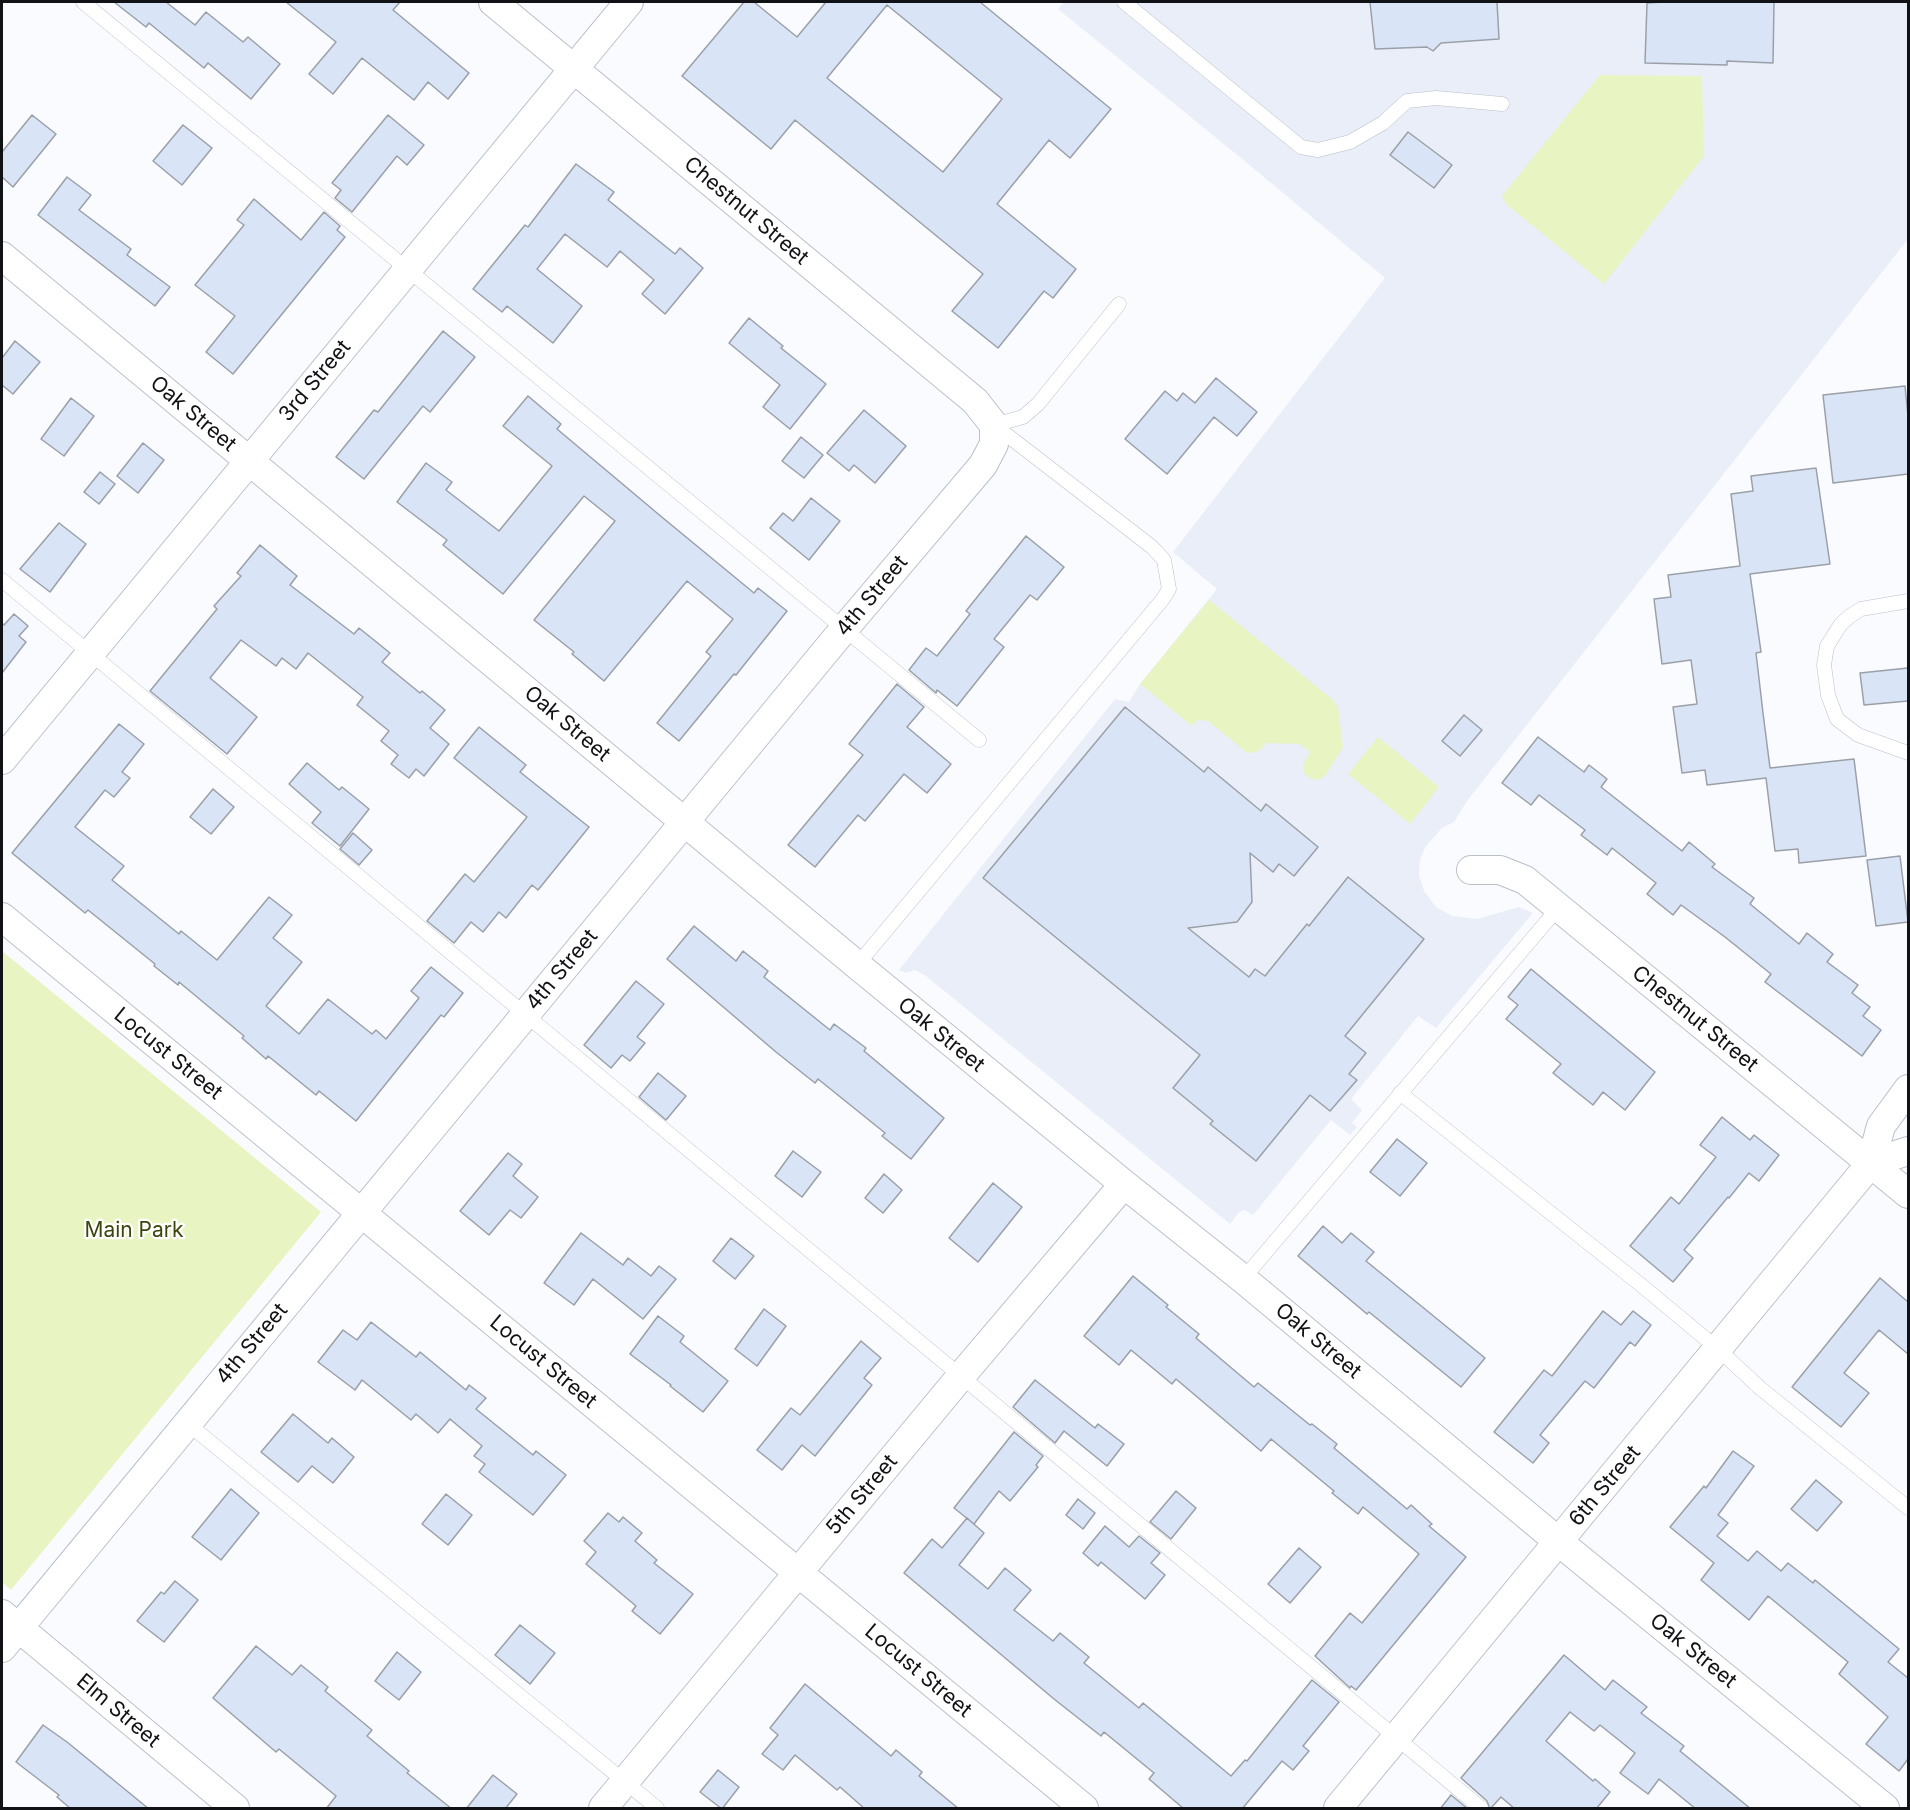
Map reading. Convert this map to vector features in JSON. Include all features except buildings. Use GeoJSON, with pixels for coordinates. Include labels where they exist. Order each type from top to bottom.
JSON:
{"type":"FeatureCollection","features":[{"type":"Feature","properties":{"kind":"street","name":"Chestnut Street"},"geometry":{"type":"LineString","coordinates":[[493,2],[975,401],[994,425]]}},
{"type":"Feature","properties":{"kind":"street","name":"3rd Street"},"geometry":{"type":"LineString","coordinates":[[2,760],[630,2]]}},
{"type":"Feature","properties":{"kind":"street","name":"Oak Street"},"geometry":{"type":"LineString","coordinates":[[2,256],[857,965],[1243,1279],[1885,1809]]}},
{"type":"Feature","properties":{"kind":"street","name":"4th Street"},"geometry":{"type":"LineString","coordinates":[[7,1630],[187,1423],[844,628],[983,465],[994,444],[994,425]]}},
{"type":"Feature","properties":{"kind":"street","name":"Chestnut Street"},"geometry":{"type":"LineString","coordinates":[[1471,870],[1500,870],[1525,880],[1908,1194]]}},
{"type":"Feature","properties":{"kind":"street","name":"Locust Street"},"geometry":{"type":"LineString","coordinates":[[2,917],[1084,1809]]}},
{"type":"Feature","properties":{"kind":"street","name":"6th Street"},"geometry":{"type":"LineString","coordinates":[[1338,1809],[1871,1163],[1881,1126],[1908,1089]]}},
{"type":"Feature","properties":{"kind":"street"},"geometry":{"type":"LineString","coordinates":[[1871,1163],[1908,1151]]}},
{"type":"Feature","properties":{"kind":"street","name":"5th Street"},"geometry":{"type":"LineString","coordinates":[[603,1809],[961,1376],[1124,1184]]}},
{"type":"Feature","properties":{"kind":"street","name":"Elm Street"},"geometry":{"type":"LineString","coordinates":[[7,1630],[235,1809]]}},
{"type":"Feature","properties":{"kind":"lane"},"geometry":{"type":"LineString","coordinates":[[83,2],[979,740]]}},
{"type":"Feature","properties":{"kind":"lane"},"geometry":{"type":"LineString","coordinates":[[1124,2],[1301,147],[1318,150],[1350,142],[1383,123],[1407,100],[1436,98],[1502,104]]}},
{"type":"Feature","properties":{"kind":"lane"},"geometry":{"type":"LineString","coordinates":[[994,425],[1023,417],[1038,404],[1119,304]]}},
{"type":"Feature","properties":{"kind":"lane"},"geometry":{"type":"LineString","coordinates":[[857,965],[1169,589],[1164,560],[1152,547],[994,425]]}},
{"type":"Feature","properties":{"kind":"lane"},"geometry":{"type":"LineString","coordinates":[[2,580],[1481,1809]]}},
{"type":"Feature","properties":{"kind":"lane"},"geometry":{"type":"LineString","coordinates":[[1908,602],[1861,609],[1851,616],[1841,624],[1827,646],[1824,665],[1828,695],[1837,719],[1858,735],[1908,753]]}},
{"type":"Feature","properties":{"kind":"lane"},"geometry":{"type":"LineString","coordinates":[[1243,1279],[1558,907]]}},
{"type":"Feature","properties":{"kind":"lane"},"geometry":{"type":"LineString","coordinates":[[1400,1093],[1718,1349],[1760,1388],[1908,1508]]}},
{"type":"Feature","properties":{"kind":"lane"},"geometry":{"type":"LineString","coordinates":[[187,1423],[657,1809]]}},
{"type":"Feature","properties":{"kind":"shaded area"},"geometry":{"type":"Polygon","coordinates":[[[1064,2],[1908,2],[1908,239],[1467,801],[1454,822],[1442,828],[1426,846],[1420,859],[1419,875],[1424,891],[1436,907],[1452,916],[1477,919],[1519,907],[1533,913],[1436,1028],[1418,1016],[1351,1099],[1362,1110],[1352,1123],[1357,1127],[1350,1135],[1331,1120],[1253,1215],[1244,1210],[1239,1212],[1230,1224],[926,976],[915,970],[906,973],[899,970],[1115,699],[1129,702],[1140,684],[1217,589],[1173,552],[1385,278],[1058,9],[1064,2]]]}},
{"type":"Feature","properties":{"kind":"green space"},"geometry":{"type":"Polygon","coordinates":[[[1600,75],[1702,76],[1704,156],[1604,284],[1506,204],[1502,196],[1600,75]]]}},
{"type":"Feature","properties":{"kind":"green space"},"geometry":{"type":"Polygon","coordinates":[[[1209,600],[1332,699],[1338,707],[1343,747],[1325,776],[1318,780],[1311,779],[1304,773],[1303,765],[1310,752],[1300,744],[1266,743],[1260,750],[1253,753],[1246,752],[1208,721],[1197,720],[1192,726],[1140,684],[1209,600]]]}},
{"type":"Feature","properties":{"kind":"green space"},"geometry":{"type":"Polygon","coordinates":[[[1378,737],[1439,787],[1410,824],[1348,774],[1378,737]]]}},
{"type":"Feature","properties":{"kind":"green space","name":"Main Park"},"geometry":{"type":"Polygon","coordinates":[[[2,951],[321,1212],[11,1590],[2,1582],[2,951]]]}}]}
